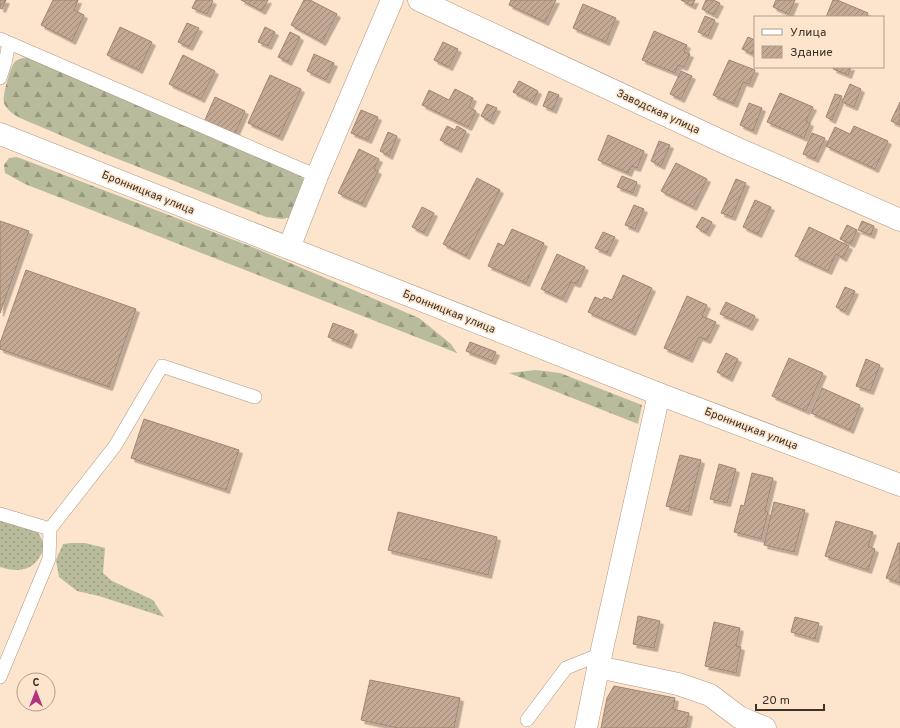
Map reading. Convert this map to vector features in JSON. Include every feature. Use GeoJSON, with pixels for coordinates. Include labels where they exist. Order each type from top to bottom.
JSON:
{"type":"FeatureCollection","features":[{"type":"Feature","properties":{"kind":"street"},"geometry":{"type":"LineString","coordinates":[[289,248],[317,176],[392,0]]}},
{"type":"Feature","properties":{"kind":"street","name":"Заводская улица"},"geometry":{"type":"LineString","coordinates":[[419,0],[734,147],[900,220]]}},
{"type":"Feature","properties":{"kind":"street","name":"Бронницкая улица"},"geometry":{"type":"LineString","coordinates":[[0,134],[659,394],[900,485]]}},
{"type":"Feature","properties":{"kind":"street"},"geometry":{"type":"LineString","coordinates":[[586,728],[599,660],[659,394]]}},
{"type":"Feature","properties":{"kind":"street"},"geometry":{"type":"LineString","coordinates":[[599,660],[710,695],[739,717],[765,728]]}},
{"type":"Feature","properties":{"kind":"lane"},"geometry":{"type":"LineString","coordinates":[[0,78],[5,63],[4,41],[317,176]]}},
{"type":"Feature","properties":{"kind":"lane"},"geometry":{"type":"LineString","coordinates":[[0,677],[49,558],[50,529],[115,446],[162,366],[254,397]]}},
{"type":"Feature","properties":{"kind":"lane"},"geometry":{"type":"LineString","coordinates":[[0,514],[50,529]]}},
{"type":"Feature","properties":{"kind":"lane"},"geometry":{"type":"LineString","coordinates":[[528,720],[566,668],[599,660]]}},
{"type":"Feature","properties":{"kind":"green space"},"geometry":{"type":"Polygon","coordinates":[[[29,57],[300,174],[306,183],[292,217],[282,219],[266,217],[100,152],[20,118],[5,105],[5,89],[14,63],[19,59],[29,57]]]}},
{"type":"Feature","properties":{"kind":"green space"},"geometry":{"type":"Polygon","coordinates":[[[17,157],[255,248],[419,318],[451,344],[457,353],[25,184],[5,173],[4,165],[9,158],[17,157]]]}},
{"type":"Feature","properties":{"kind":"green space"},"geometry":{"type":"Polygon","coordinates":[[[536,370],[560,373],[642,405],[638,424],[509,373],[536,370]]]}},
{"type":"Feature","properties":{"kind":"green space"},"geometry":{"type":"Polygon","coordinates":[[[0,519],[31,528],[39,534],[45,546],[38,560],[33,565],[28,568],[16,570],[0,567],[0,519]]]}},
{"type":"Feature","properties":{"kind":"green space"},"geometry":{"type":"Polygon","coordinates":[[[85,543],[105,548],[103,573],[112,581],[153,600],[164,617],[99,596],[77,591],[59,577],[56,560],[63,544],[85,543]]]}},
{"type":"Feature","properties":{"kind":"building"},"geometry":{"type":"Polygon","coordinates":[[[0,0],[6,0],[2,9],[0,8],[0,0]]]}},
{"type":"Feature","properties":{"kind":"building"},"geometry":{"type":"Polygon","coordinates":[[[53,0],[78,0],[74,10],[84,15],[72,41],[41,25],[53,0]]]}},
{"type":"Feature","properties":{"kind":"building"},"geometry":{"type":"Polygon","coordinates":[[[196,0],[213,1],[207,14],[192,8],[196,0]]]}},
{"type":"Feature","properties":{"kind":"building"},"geometry":{"type":"Polygon","coordinates":[[[241,0],[268,0],[262,11],[241,0]]]}},
{"type":"Feature","properties":{"kind":"building"},"geometry":{"type":"Polygon","coordinates":[[[304,0],[310,0],[337,14],[322,42],[291,25],[304,0]]]}},
{"type":"Feature","properties":{"kind":"building"},"geometry":{"type":"Polygon","coordinates":[[[511,0],[556,0],[545,22],[509,5],[511,0]]]}},
{"type":"Feature","properties":{"kind":"building"},"geometry":{"type":"Polygon","coordinates":[[[681,0],[695,0],[692,6],[681,0]]]}},
{"type":"Feature","properties":{"kind":"building"},"geometry":{"type":"Polygon","coordinates":[[[706,0],[713,0],[720,3],[714,15],[702,9],[706,0]]]}},
{"type":"Feature","properties":{"kind":"building"},"geometry":{"type":"Polygon","coordinates":[[[776,0],[795,0],[789,14],[773,7],[776,0]]]}},
{"type":"Feature","properties":{"kind":"building"},"geometry":{"type":"Polygon","coordinates":[[[833,0],[837,0],[868,13],[866,16],[826,16],[833,0]]]}},
{"type":"Feature","properties":{"kind":"building"},"geometry":{"type":"Polygon","coordinates":[[[583,4],[616,18],[606,42],[573,28],[583,4]]]}},
{"type":"Feature","properties":{"kind":"building"},"geometry":{"type":"Polygon","coordinates":[[[705,16],[715,20],[708,36],[698,32],[705,16]]]}},
{"type":"Feature","properties":{"kind":"building"},"geometry":{"type":"Polygon","coordinates":[[[187,23],[199,28],[189,47],[178,42],[187,23]]]}},
{"type":"Feature","properties":{"kind":"building"},"geometry":{"type":"Polygon","coordinates":[[[120,27],[152,42],[139,70],[107,55],[120,27]]]}},
{"type":"Feature","properties":{"kind":"building"},"geometry":{"type":"Polygon","coordinates":[[[265,27],[275,32],[268,46],[258,42],[265,27]]]}},
{"type":"Feature","properties":{"kind":"building"},"geometry":{"type":"Polygon","coordinates":[[[654,31],[687,45],[684,52],[690,54],[684,67],[678,65],[675,73],[642,60],[654,31]]]}},
{"type":"Feature","properties":{"kind":"building"},"geometry":{"type":"Polygon","coordinates":[[[290,32],[300,37],[288,62],[278,57],[290,32]]]}},
{"type":"Feature","properties":{"kind":"building"},"geometry":{"type":"Polygon","coordinates":[[[748,37],[754,40],[754,50],[752,54],[742,49],[748,37]]]}},
{"type":"Feature","properties":{"kind":"building"},"geometry":{"type":"Polygon","coordinates":[[[443,42],[458,49],[449,67],[434,60],[443,42]]]}},
{"type":"Feature","properties":{"kind":"building"},"geometry":{"type":"Polygon","coordinates":[[[314,54],[334,63],[326,80],[307,71],[314,54]]]}},
{"type":"Feature","properties":{"kind":"building"},"geometry":{"type":"Polygon","coordinates":[[[183,55],[215,71],[201,99],[169,84],[183,55]]]}},
{"type":"Feature","properties":{"kind":"building"},"geometry":{"type":"Polygon","coordinates":[[[729,60],[755,70],[749,84],[743,82],[734,104],[713,95],[729,60]]]}},
{"type":"Feature","properties":{"kind":"building"},"geometry":{"type":"Polygon","coordinates":[[[834,68],[851,68],[848,75],[834,68]]]}},
{"type":"Feature","properties":{"kind":"building"},"geometry":{"type":"Polygon","coordinates":[[[681,71],[692,76],[681,99],[670,94],[681,71]]]}},
{"type":"Feature","properties":{"kind":"building"},"geometry":{"type":"Polygon","coordinates":[[[270,75],[301,89],[279,137],[248,123],[270,75]]]}},
{"type":"Feature","properties":{"kind":"building"},"geometry":{"type":"Polygon","coordinates":[[[519,81],[538,91],[533,102],[513,92],[519,81]]]}},
{"type":"Feature","properties":{"kind":"building"},"geometry":{"type":"Polygon","coordinates":[[[850,84],[861,89],[854,107],[842,102],[850,84]]]}},
{"type":"Feature","properties":{"kind":"building"},"geometry":{"type":"Polygon","coordinates":[[[455,89],[473,98],[469,107],[476,111],[468,127],[422,105],[429,90],[449,100],[455,89]]]}},
{"type":"Feature","properties":{"kind":"building"},"geometry":{"type":"Polygon","coordinates":[[[549,91],[559,95],[553,110],[543,106],[549,91]]]}},
{"type":"Feature","properties":{"kind":"building"},"geometry":{"type":"Polygon","coordinates":[[[780,93],[813,107],[806,121],[810,123],[804,138],[767,122],[780,93]]]}},
{"type":"Feature","properties":{"kind":"building"},"geometry":{"type":"Polygon","coordinates":[[[835,94],[842,96],[832,120],[826,117],[835,94]]]}},
{"type":"Feature","properties":{"kind":"building"},"geometry":{"type":"Polygon","coordinates":[[[215,97],[245,111],[234,136],[204,122],[215,97]]]}},
{"type":"Feature","properties":{"kind":"building"},"geometry":{"type":"Polygon","coordinates":[[[900,102],[900,125],[891,121],[900,102]]]}},
{"type":"Feature","properties":{"kind":"building"},"geometry":{"type":"Polygon","coordinates":[[[749,103],[762,108],[753,131],[740,125],[749,103]]]}},
{"type":"Feature","properties":{"kind":"building"},"geometry":{"type":"Polygon","coordinates":[[[487,104],[497,108],[490,121],[481,116],[487,104]]]}},
{"type":"Feature","properties":{"kind":"building"},"geometry":{"type":"Polygon","coordinates":[[[361,110],[378,117],[368,140],[351,133],[361,110]]]}},
{"type":"Feature","properties":{"kind":"building"},"geometry":{"type":"Polygon","coordinates":[[[447,126],[455,130],[457,126],[466,131],[458,149],[440,140],[447,126]]]}},
{"type":"Feature","properties":{"kind":"building"},"geometry":{"type":"Polygon","coordinates":[[[854,126],[888,141],[875,169],[826,146],[835,127],[850,134],[854,126]]]}},
{"type":"Feature","properties":{"kind":"building"},"geometry":{"type":"Polygon","coordinates":[[[388,132],[397,136],[389,156],[380,151],[388,132]]]}},
{"type":"Feature","properties":{"kind":"building"},"geometry":{"type":"Polygon","coordinates":[[[812,133],[825,138],[815,159],[803,154],[812,133]]]}},
{"type":"Feature","properties":{"kind":"building"},"geometry":{"type":"Polygon","coordinates":[[[608,135],[644,151],[637,168],[631,166],[628,173],[598,160],[608,135]]]}},
{"type":"Feature","properties":{"kind":"building"},"geometry":{"type":"Polygon","coordinates":[[[659,141],[670,145],[661,166],[651,161],[659,141]]]}},
{"type":"Feature","properties":{"kind":"building"},"geometry":{"type":"Polygon","coordinates":[[[359,149],[379,159],[374,169],[378,171],[362,204],[338,193],[359,149]]]}},
{"type":"Feature","properties":{"kind":"building"},"geometry":{"type":"Polygon","coordinates":[[[676,163],[707,179],[693,207],[661,191],[676,163]]]}},
{"type":"Feature","properties":{"kind":"building"},"geometry":{"type":"Polygon","coordinates":[[[622,176],[637,182],[633,193],[617,187],[622,176]]]}},
{"type":"Feature","properties":{"kind":"building"},"geometry":{"type":"Polygon","coordinates":[[[477,178],[500,190],[466,256],[443,244],[477,178]]]}},
{"type":"Feature","properties":{"kind":"building"},"geometry":{"type":"Polygon","coordinates":[[[736,179],[746,183],[732,217],[721,213],[736,179]]]}},
{"type":"Feature","properties":{"kind":"building"},"geometry":{"type":"Polygon","coordinates":[[[755,200],[771,207],[758,234],[743,227],[755,200]]]}},
{"type":"Feature","properties":{"kind":"building"},"geometry":{"type":"Polygon","coordinates":[[[634,205],[644,209],[635,229],[625,225],[634,205]]]}},
{"type":"Feature","properties":{"kind":"building"},"geometry":{"type":"Polygon","coordinates":[[[422,207],[434,213],[424,233],[412,227],[422,207]]]}},
{"type":"Feature","properties":{"kind":"building"},"geometry":{"type":"Polygon","coordinates":[[[702,217],[712,222],[706,233],[696,227],[702,217]]]}},
{"type":"Feature","properties":{"kind":"building"},"geometry":{"type":"Polygon","coordinates":[[[0,221],[29,231],[0,313],[0,221]]]}},
{"type":"Feature","properties":{"kind":"building"},"geometry":{"type":"Polygon","coordinates":[[[862,221],[874,226],[871,235],[858,230],[862,221]]]}},
{"type":"Feature","properties":{"kind":"building"},"geometry":{"type":"Polygon","coordinates":[[[847,225],[857,230],[851,244],[840,239],[847,225]]]}},
{"type":"Feature","properties":{"kind":"building"},"geometry":{"type":"Polygon","coordinates":[[[809,227],[849,246],[843,258],[836,254],[828,271],[795,256],[809,227]]]}},
{"type":"Feature","properties":{"kind":"building"},"geometry":{"type":"Polygon","coordinates":[[[512,229],[544,243],[526,283],[488,266],[498,243],[504,246],[512,229]]]}},
{"type":"Feature","properties":{"kind":"building"},"geometry":{"type":"Polygon","coordinates":[[[603,232],[615,237],[607,253],[595,248],[603,232]]]}},
{"type":"Feature","properties":{"kind":"building"},"geometry":{"type":"Polygon","coordinates":[[[557,254],[585,267],[577,284],[571,282],[563,299],[541,289],[557,254]]]}},
{"type":"Feature","properties":{"kind":"building"},"geometry":{"type":"Polygon","coordinates":[[[26,270],[136,309],[109,387],[0,349],[0,343],[26,270]]]}},
{"type":"Feature","properties":{"kind":"building"},"geometry":{"type":"Polygon","coordinates":[[[623,275],[652,288],[632,332],[588,312],[595,297],[602,300],[604,297],[612,300],[623,275]]]}},
{"type":"Feature","properties":{"kind":"building"},"geometry":{"type":"Polygon","coordinates":[[[845,287],[855,291],[845,312],[836,307],[845,287]]]}},
{"type":"Feature","properties":{"kind":"building"},"geometry":{"type":"Polygon","coordinates":[[[687,296],[707,305],[702,316],[716,322],[707,340],[699,337],[689,359],[664,348],[687,296]]]}},
{"type":"Feature","properties":{"kind":"building"},"geometry":{"type":"Polygon","coordinates":[[[726,302],[755,316],[749,327],[720,314],[726,302]]]}},
{"type":"Feature","properties":{"kind":"building"},"geometry":{"type":"Polygon","coordinates":[[[333,323],[354,331],[348,345],[328,337],[333,323]]]}},
{"type":"Feature","properties":{"kind":"building"},"geometry":{"type":"Polygon","coordinates":[[[470,342],[496,352],[492,361],[466,351],[470,342]]]}},
{"type":"Feature","properties":{"kind":"building"},"geometry":{"type":"Polygon","coordinates":[[[726,353],[738,359],[729,378],[717,372],[726,353]]]}},
{"type":"Feature","properties":{"kind":"building"},"geometry":{"type":"Polygon","coordinates":[[[789,358],[823,373],[806,411],[772,396],[789,358]]]}},
{"type":"Feature","properties":{"kind":"building"},"geometry":{"type":"Polygon","coordinates":[[[866,359],[880,365],[870,391],[856,386],[866,359]]]}},
{"type":"Feature","properties":{"kind":"building"},"geometry":{"type":"Polygon","coordinates":[[[822,388],[860,405],[850,430],[811,413],[822,388]]]}},
{"type":"Feature","properties":{"kind":"building"},"geometry":{"type":"Polygon","coordinates":[[[144,419],[239,450],[226,490],[131,458],[144,419]]]}},
{"type":"Feature","properties":{"kind":"building"},"geometry":{"type":"Polygon","coordinates":[[[680,455],[701,460],[688,512],[666,506],[680,455]]]}},
{"type":"Feature","properties":{"kind":"building"},"geometry":{"type":"Polygon","coordinates":[[[719,464],[736,469],[727,503],[710,499],[719,464]]]}},
{"type":"Feature","properties":{"kind":"building"},"geometry":{"type":"Polygon","coordinates":[[[752,473],[773,478],[765,511],[768,512],[761,539],[734,532],[741,505],[744,506],[752,473]]]}},
{"type":"Feature","properties":{"kind":"building"},"geometry":{"type":"Polygon","coordinates":[[[774,502],[805,510],[794,552],[764,545],[774,502]]]}},
{"type":"Feature","properties":{"kind":"building"},"geometry":{"type":"Polygon","coordinates":[[[398,512],[497,537],[488,575],[388,550],[398,512]]]}},
{"type":"Feature","properties":{"kind":"building"},"geometry":{"type":"Polygon","coordinates":[[[836,521],[873,532],[868,546],[875,549],[868,570],[825,556],[836,521]]]}},
{"type":"Feature","properties":{"kind":"building"},"geometry":{"type":"Polygon","coordinates":[[[898,543],[900,543],[900,583],[886,578],[898,543]]]}},
{"type":"Feature","properties":{"kind":"building"},"geometry":{"type":"Polygon","coordinates":[[[638,616],[660,621],[654,648],[633,644],[638,616]]]}},
{"type":"Feature","properties":{"kind":"building"},"geometry":{"type":"Polygon","coordinates":[[[795,617],[819,623],[815,639],[791,632],[795,617]]]}},
{"type":"Feature","properties":{"kind":"building"},"geometry":{"type":"Polygon","coordinates":[[[714,622],[740,628],[736,646],[741,647],[736,673],[705,666],[714,622]]]}},
{"type":"Feature","properties":{"kind":"building"},"geometry":{"type":"Polygon","coordinates":[[[370,680],[460,698],[454,728],[398,728],[361,720],[370,680]]]}},
{"type":"Feature","properties":{"kind":"building"},"geometry":{"type":"Polygon","coordinates":[[[614,686],[675,698],[673,709],[689,713],[686,728],[601,728],[607,698],[614,686]]]}}]}
